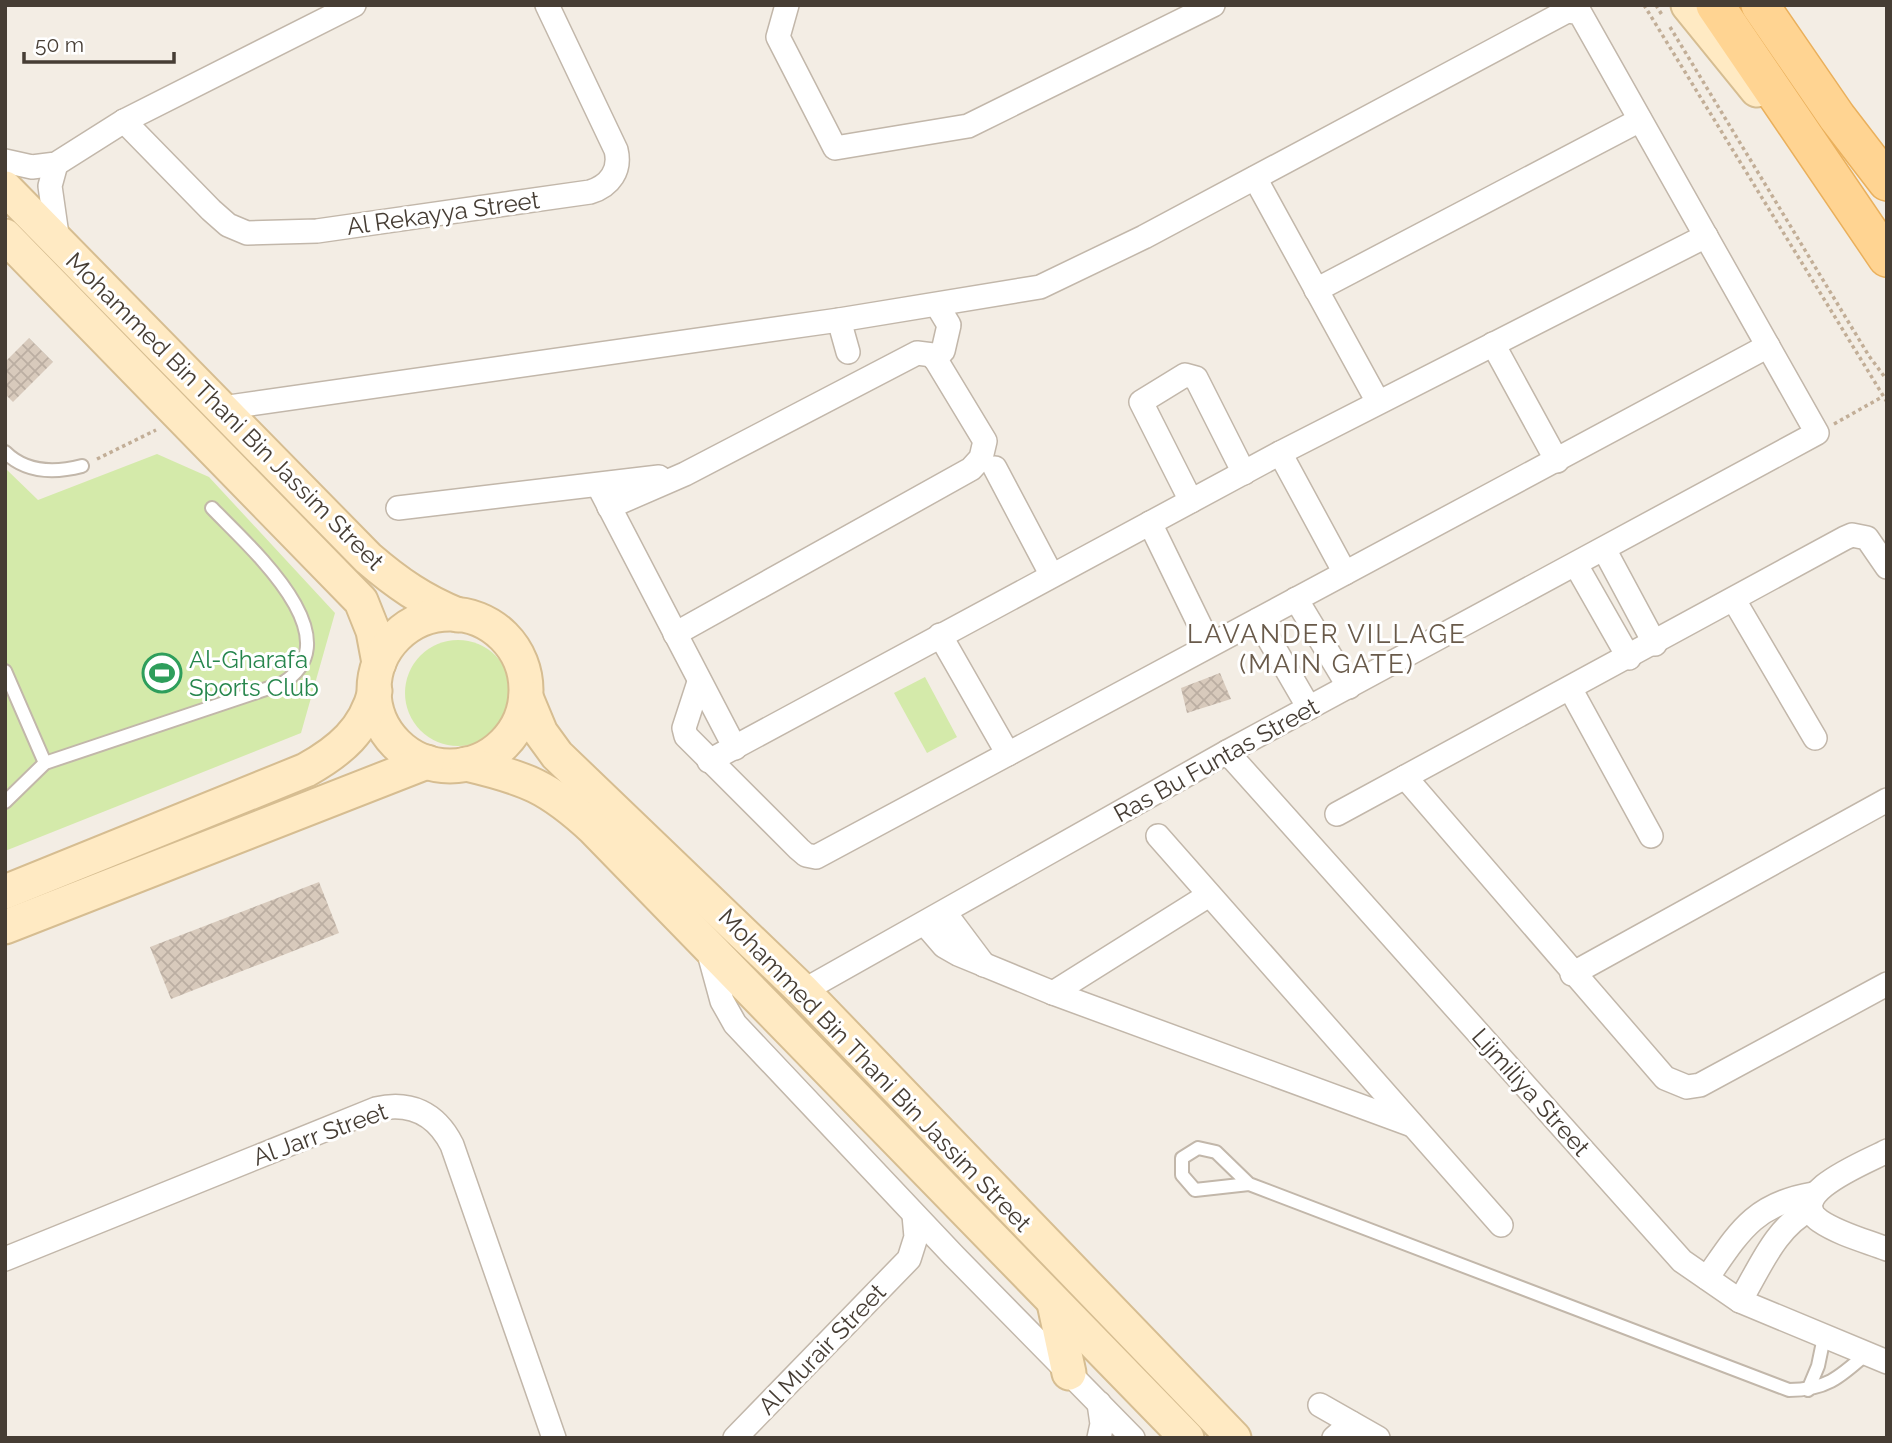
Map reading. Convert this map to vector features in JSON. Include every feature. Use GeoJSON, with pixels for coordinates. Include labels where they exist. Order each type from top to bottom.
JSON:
{"type":"FeatureCollection","features":[{"type":"Feature","properties":{"kind":"main road"},"geometry":{"type":"LineString","coordinates":[[1688,5],[1732,62],[1811,149]]}},
{"type":"Feature","properties":{"kind":"main road"},"geometry":{"type":"LineString","coordinates":[[1714,5],[1887,258]]}},
{"type":"Feature","properties":{"kind":"main road"},"geometry":{"type":"LineString","coordinates":[[1760,5],[1837,117],[1887,183]]}},
{"type":"Feature","properties":{"kind":"main road","name":"Mohammed Bin Thani Bin Jassim Street"},"geometry":{"type":"LineString","coordinates":[[5,188],[368,558],[400,586],[428,603],[458,615]]}},
{"type":"Feature","properties":{"kind":"main road","name":"Mohammed Bin Thani Bin Jassim Street"},"geometry":{"type":"LineString","coordinates":[[5,236],[361,601],[373,631],[377,677]]}},
{"type":"Feature","properties":{"kind":"main road"},"geometry":{"type":"LineString","coordinates":[[5,892],[306,770],[333,755],[349,740],[369,714],[377,677],[392,642],[411,626],[434,616],[458,615],[486,624],[509,642],[523,668],[526,697],[520,720],[508,740],[489,755],[466,764],[440,765],[427,762],[403,749],[385,729],[376,704],[377,677]]}},
{"type":"Feature","properties":{"kind":"main road","name":"Mohammed Bin Thani Bin Jassim Street"},"geometry":{"type":"LineString","coordinates":[[526,697],[541,733],[557,755],[803,991],[1234,1438]]}},
{"type":"Feature","properties":{"kind":"main road"},"geometry":{"type":"LineString","coordinates":[[5,927],[427,762]]}},
{"type":"Feature","properties":{"kind":"main road","name":"Mohammed Bin Thani Bin Jassim Street"},"geometry":{"type":"LineString","coordinates":[[466,764],[517,775],[563,800],[1187,1438]]}},
{"type":"Feature","properties":{"kind":"main road"},"geometry":{"type":"LineString","coordinates":[[1054,1303],[1069,1373]]}},
{"type":"Feature","properties":{"kind":"street"},"geometry":{"type":"LineString","coordinates":[[5,161],[32,167],[56,164],[124,121],[354,5]]}},
{"type":"Feature","properties":{"kind":"street","name":"Al Rekayya Street"},"geometry":{"type":"LineString","coordinates":[[124,121],[211,210],[228,225],[247,233],[317,230],[590,192],[612,178],[619,160],[547,5]]}},
{"type":"Feature","properties":{"kind":"street"},"geometry":{"type":"LineString","coordinates":[[787,5],[778,37],[835,148],[968,126],[1213,5]]}},
{"type":"Feature","properties":{"kind":"street"},"geometry":{"type":"LineString","coordinates":[[222,408],[839,320],[1040,287],[1255,178],[1567,11],[1580,13],[1817,433]]}},
{"type":"Feature","properties":{"kind":"street"},"geometry":{"type":"LineString","coordinates":[[1316,290],[1640,120]]}},
{"type":"Feature","properties":{"kind":"street"},"geometry":{"type":"LineString","coordinates":[[56,164],[50,186],[58,242]]}},
{"type":"Feature","properties":{"kind":"street"},"geometry":{"type":"LineString","coordinates":[[1255,178],[1378,402]]}},
{"type":"Feature","properties":{"kind":"street"},"geometry":{"type":"LineString","coordinates":[[709,761],[1051,574],[1280,453],[1706,236]]}},
{"type":"Feature","properties":{"kind":"street"},"geometry":{"type":"LineString","coordinates":[[934,358],[943,351],[949,325],[937,305]]}},
{"type":"Feature","properties":{"kind":"street"},"geometry":{"type":"LineString","coordinates":[[839,320],[848,352]]}},
{"type":"Feature","properties":{"kind":"street"},"geometry":{"type":"LineString","coordinates":[[1493,344],[1557,461]]}},
{"type":"Feature","properties":{"kind":"street"},"geometry":{"type":"LineString","coordinates":[[699,682],[684,728],[691,743],[799,849],[806,855],[816,857],[1768,346]]}},
{"type":"Feature","properties":{"kind":"street"},"geometry":{"type":"LineString","coordinates":[[609,507],[685,474],[917,353],[925,352],[934,358],[985,441],[981,458],[971,469],[675,634]]}},
{"type":"Feature","properties":{"kind":"street"},"geometry":{"type":"LineString","coordinates":[[1191,501],[1141,402],[1185,375],[1196,378],[1244,473]]}},
{"type":"Feature","properties":{"kind":"street","name":"Ras Bu Funtas Street"},"geometry":{"type":"LineString","coordinates":[[803,991],[1227,752],[1817,433]]}},
{"type":"Feature","properties":{"kind":"street"},"geometry":{"type":"LineString","coordinates":[[1280,453],[1345,573]]}},
{"type":"Feature","properties":{"kind":"street"},"geometry":{"type":"LineString","coordinates":[[995,468],[1051,574]]}},
{"type":"Feature","properties":{"kind":"street"},"geometry":{"type":"LineString","coordinates":[[398,508],[685,474]]}},
{"type":"Feature","properties":{"kind":"street"},"geometry":{"type":"LineString","coordinates":[[598,485],[735,748]]}},
{"type":"Feature","properties":{"kind":"street"},"geometry":{"type":"LineString","coordinates":[[1150,523],[1209,644]]}},
{"type":"Feature","properties":{"kind":"street"},"geometry":{"type":"LineString","coordinates":[[1337,814],[1852,536],[1867,538],[1873,543],[1887,567]]}},
{"type":"Feature","properties":{"kind":"street"},"geometry":{"type":"LineString","coordinates":[[1604,549],[1655,643]]}},
{"type":"Feature","properties":{"kind":"street"},"geometry":{"type":"LineString","coordinates":[[1576,565],[1629,658]]}},
{"type":"Feature","properties":{"kind":"street"},"geometry":{"type":"LineString","coordinates":[[1296,599],[1349,687]]}},
{"type":"Feature","properties":{"kind":"street"},"geometry":{"type":"LineString","coordinates":[[1734,600],[1815,738]]}},
{"type":"Feature","properties":{"kind":"street"},"geometry":{"type":"LineString","coordinates":[[1258,620],[1309,708]]}},
{"type":"Feature","properties":{"kind":"street"},"geometry":{"type":"LineString","coordinates":[[940,635],[1009,754]]}},
{"type":"Feature","properties":{"kind":"street"},"geometry":{"type":"LineString","coordinates":[[1571,690],[1651,836]]}},
{"type":"Feature","properties":{"kind":"street","name":"Lijmiliya Street"},"geometry":{"type":"LineString","coordinates":[[1227,752],[1682,1261],[1740,1301],[1876,1358]]}},
{"type":"Feature","properties":{"kind":"street"},"geometry":{"type":"LineString","coordinates":[[1405,777],[1572,974],[1665,1078],[1687,1087],[1711,1080],[1887,984]]}},
{"type":"Feature","properties":{"kind":"street"},"geometry":{"type":"LineString","coordinates":[[1572,974],[1887,800]]}},
{"type":"Feature","properties":{"kind":"street"},"geometry":{"type":"LineString","coordinates":[[1158,836],[1501,1225]]}},
{"type":"Feature","properties":{"kind":"street"},"geometry":{"type":"LineString","coordinates":[[1053,993],[1209,895]]}},
{"type":"Feature","properties":{"kind":"street"},"geometry":{"type":"LineString","coordinates":[[945,913],[984,965]]}},
{"type":"Feature","properties":{"kind":"street"},"geometry":{"type":"LineString","coordinates":[[925,924],[944,946],[984,965],[1412,1125]]}},
{"type":"Feature","properties":{"kind":"street","name":"Mohammed Bin Thani Bin Jassim Street"},"geometry":{"type":"LineString","coordinates":[[707,946],[722,1001],[735,1024],[954,1256],[1133,1438]]}},
{"type":"Feature","properties":{"kind":"street","name":"Al Jarr Street"},"geometry":{"type":"LineString","coordinates":[[5,1259],[376,1109],[410,1107],[439,1125],[452,1145],[554,1438]]}},
{"type":"Feature","properties":{"kind":"street"},"geometry":{"type":"LineString","coordinates":[[1740,1301],[1779,1234],[1812,1202],[1818,1189],[1887,1151]]}},
{"type":"Feature","properties":{"kind":"street"},"geometry":{"type":"LineString","coordinates":[[1707,1278],[1752,1218],[1786,1199],[1812,1202],[1828,1225],[1887,1249]]}},
{"type":"Feature","properties":{"kind":"street"},"geometry":{"type":"LineString","coordinates":[[909,1259],[916,1237],[915,1215]]}},
{"type":"Feature","properties":{"kind":"street"},"geometry":{"type":"LineString","coordinates":[[909,1259],[929,1254],[954,1256]]}},
{"type":"Feature","properties":{"kind":"street","name":"Al Murair Street"},"geometry":{"type":"LineString","coordinates":[[735,1438],[909,1259]]}},
{"type":"Feature","properties":{"kind":"street"},"geometry":{"type":"LineString","coordinates":[[1099,1403],[1102,1424],[1099,1438]]}},
{"type":"Feature","properties":{"kind":"street"},"geometry":{"type":"LineString","coordinates":[[1320,1405],[1343,1431],[1374,1437]]}},
{"type":"Feature","properties":{"kind":"lane"},"geometry":{"type":"LineString","coordinates":[[5,452],[17,464],[57,472],[82,466]]}},
{"type":"Feature","properties":{"kind":"lane"},"geometry":{"type":"LineString","coordinates":[[5,802],[45,763],[281,684],[295,676],[304,660],[306,637],[299,608],[274,572],[212,508]]}},
{"type":"Feature","properties":{"kind":"lane"},"geometry":{"type":"LineString","coordinates":[[5,671],[45,763]]}},
{"type":"Feature","properties":{"kind":"lane"},"geometry":{"type":"LineString","coordinates":[[1249,1184],[1195,1190],[1182,1175],[1182,1158],[1198,1148],[1216,1152],[1249,1184],[1789,1390],[1808,1390],[1836,1381],[1876,1358]]}},
{"type":"Feature","properties":{"kind":"lane"},"geometry":{"type":"LineString","coordinates":[[1808,1390],[1818,1366],[1824,1337]]}},
{"type":"Feature","properties":{"kind":"path"},"geometry":{"type":"LineString","coordinates":[[1644,5],[1887,402]]}},
{"type":"Feature","properties":{"kind":"path"},"geometry":{"type":"LineString","coordinates":[[1656,5],[1869,356],[1887,380]]}},
{"type":"Feature","properties":{"kind":"path"},"geometry":{"type":"LineString","coordinates":[[1817,433],[1882,397]]}},
{"type":"Feature","properties":{"kind":"path"},"geometry":{"type":"LineString","coordinates":[[82,466],[183,416]]}},
{"type":"Feature","properties":{"kind":"green space","name":"Al-Gharafa Sports Club"},"geometry":{"type":"Polygon","coordinates":[[[157,454],[209,477],[335,613],[301,733],[5,851],[5,468],[38,500],[157,454]]]}},
{"type":"Feature","properties":{"kind":"green space"},"geometry":{"type":"Polygon","coordinates":[[[458,640],[478,644],[495,656],[507,673],[511,693],[507,713],[495,730],[478,742],[458,746],[438,742],[421,730],[409,713],[405,693],[409,673],[421,656],[438,644],[458,640]]]}},
{"type":"Feature","properties":{"kind":"green space"},"geometry":{"type":"Polygon","coordinates":[[[925,677],[957,737],[927,753],[894,693],[925,677]]]}},
{"type":"Feature","properties":{"kind":"building"},"geometry":{"type":"Polygon","coordinates":[[[29,338],[53,362],[13,402],[5,394],[5,362],[29,338]]]}},
{"type":"Feature","properties":{"kind":"building"},"geometry":{"type":"Polygon","coordinates":[[[1220,673],[1231,699],[1187,713],[1181,688],[1220,673]]]}},
{"type":"Feature","properties":{"kind":"building"},"geometry":{"type":"Polygon","coordinates":[[[319,882],[339,933],[171,999],[150,947],[319,882]]]}},
{"type":"Feature","properties":{"kind":"place","name":"Al-Gharafa Sports Club"},"geometry":{"type":"Point","coordinates":[162,673]}},
{"type":"Feature","properties":{"kind":"district","name":"LAVANDER VILLAGE (MAIN GATE)"},"geometry":{"type":"Point","coordinates":[1327,649]}}]}
